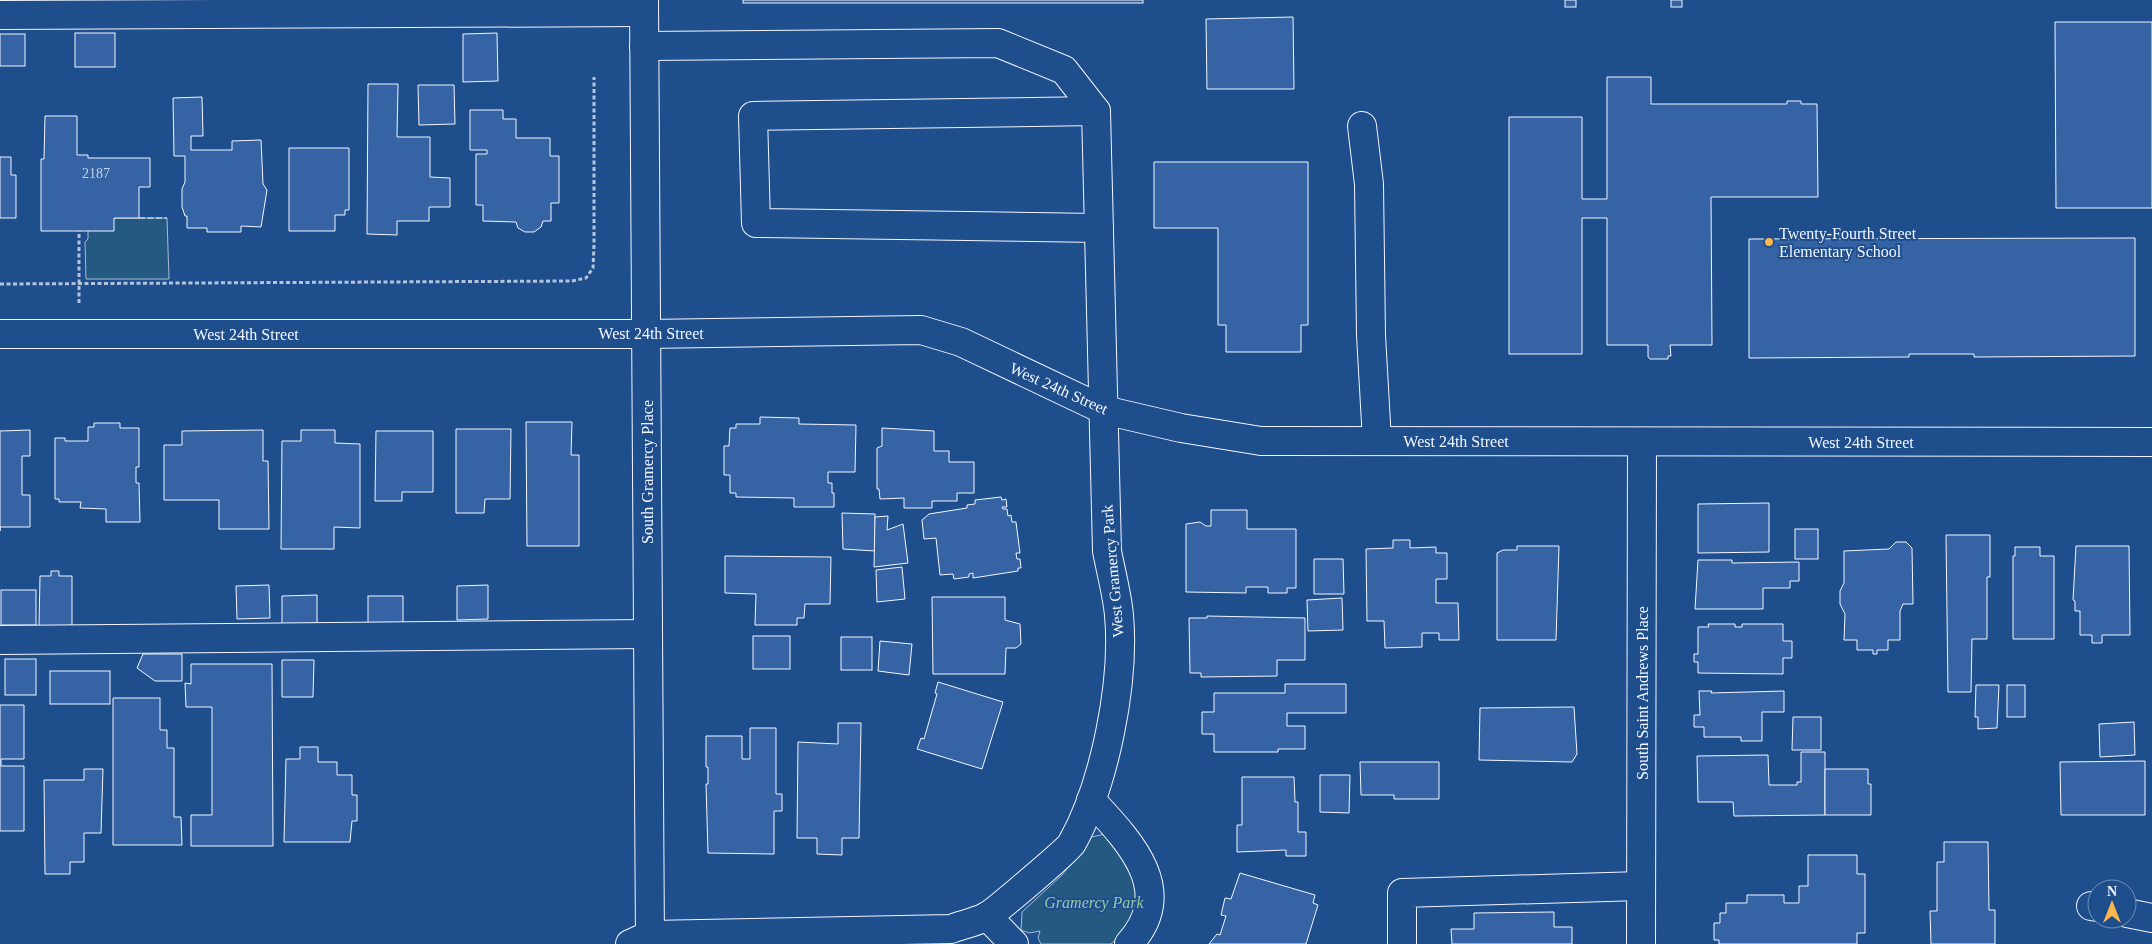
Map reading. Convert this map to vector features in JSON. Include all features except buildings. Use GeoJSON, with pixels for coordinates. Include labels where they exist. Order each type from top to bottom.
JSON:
{"type":"FeatureCollection","features":[{"type":"Feature","properties":{"kind":"street"},"geometry":{"type":"LineString","coordinates":[[0,15],[644,6]]}},
{"type":"Feature","properties":{"kind":"street","name":"South Gramercy Place"},"geometry":{"type":"LineString","coordinates":[[643,941],[648,634],[644,6]]}},
{"type":"Feature","properties":{"kind":"street"},"geometry":{"type":"LineString","coordinates":[[644,46],[998,43],[1064,70],[1096,112]]}},
{"type":"Feature","properties":{"kind":"street"},"geometry":{"type":"LineString","coordinates":[[1096,112],[753,116],[756,223],[1099,228]]}},
{"type":"Feature","properties":{"kind":"street","name":"West Gramercy Park"},"geometry":{"type":"LineString","coordinates":[[643,941],[950,929],[987,916],[1071,845],[1091,800],[1104,758],[1114,705],[1118,662],[1119,615],[1107,552],[1096,112]]}},
{"type":"Feature","properties":{"kind":"street"},"geometry":{"type":"LineString","coordinates":[[1362,126],[1369,184],[1371,335],[1377,441]]}},
{"type":"Feature","properties":{"kind":"street","name":"West 24th Street"},"geometry":{"type":"LineString","coordinates":[[0,334],[646,334],[921,330],[961,342],[1104,410],[1181,428],[1261,441],[2152,442]]}},
{"type":"Feature","properties":{"kind":"street","name":"South Saint Andrews Place"},"geometry":{"type":"LineString","coordinates":[[1641,944],[1642,442]]}},
{"type":"Feature","properties":{"kind":"street"},"geometry":{"type":"LineString","coordinates":[[0,640],[648,634]]}},
{"type":"Feature","properties":{"kind":"street"},"geometry":{"type":"LineString","coordinates":[[1091,800],[1115,825],[1138,855],[1146,870],[1150,890],[1148,911],[1140,932],[1129,944]]}},
{"type":"Feature","properties":{"kind":"street"},"geometry":{"type":"LineString","coordinates":[[1402,944],[1402,893],[1641,886]]}},
{"type":"Feature","properties":{"kind":"street"},"geometry":{"type":"LineString","coordinates":[[2137,915],[2152,918]]}},
{"type":"Feature","properties":{"kind":"street"},"geometry":{"type":"LineString","coordinates":[[987,916],[1014,944]]}},
{"type":"Feature","properties":{"kind":"path"},"geometry":{"type":"LineString","coordinates":[[0,284],[572,281],[586,278],[592,268],[594,245],[594,77]]}},
{"type":"Feature","properties":{"kind":"path"},"geometry":{"type":"LineString","coordinates":[[78,334],[79,231]]}},
{"type":"Feature","properties":{"kind":"green space"},"geometry":{"type":"Polygon","coordinates":[[[114,218],[167,218],[169,279],[86,279],[85,242],[88,239],[88,231],[114,218]]]}},
{"type":"Feature","properties":{"kind":"green space","name":"Gramercy Park"},"geometry":{"type":"Polygon","coordinates":[[[1105,834],[1135,870],[1137,908],[1127,930],[1111,944],[1041,944],[1038,938],[1040,931],[1029,933],[1021,930],[1022,912],[1062,875],[1091,837],[1105,834]]]}},
{"type":"Feature","properties":{"kind":"fence"},"geometry":{"type":"LineString","coordinates":[[139,218],[167,218]]}},
{"type":"Feature","properties":{"kind":"place","name":"Twenty-Fourth Street Elementary School"},"geometry":{"type":"Point","coordinates":[1769,242]}}]}
